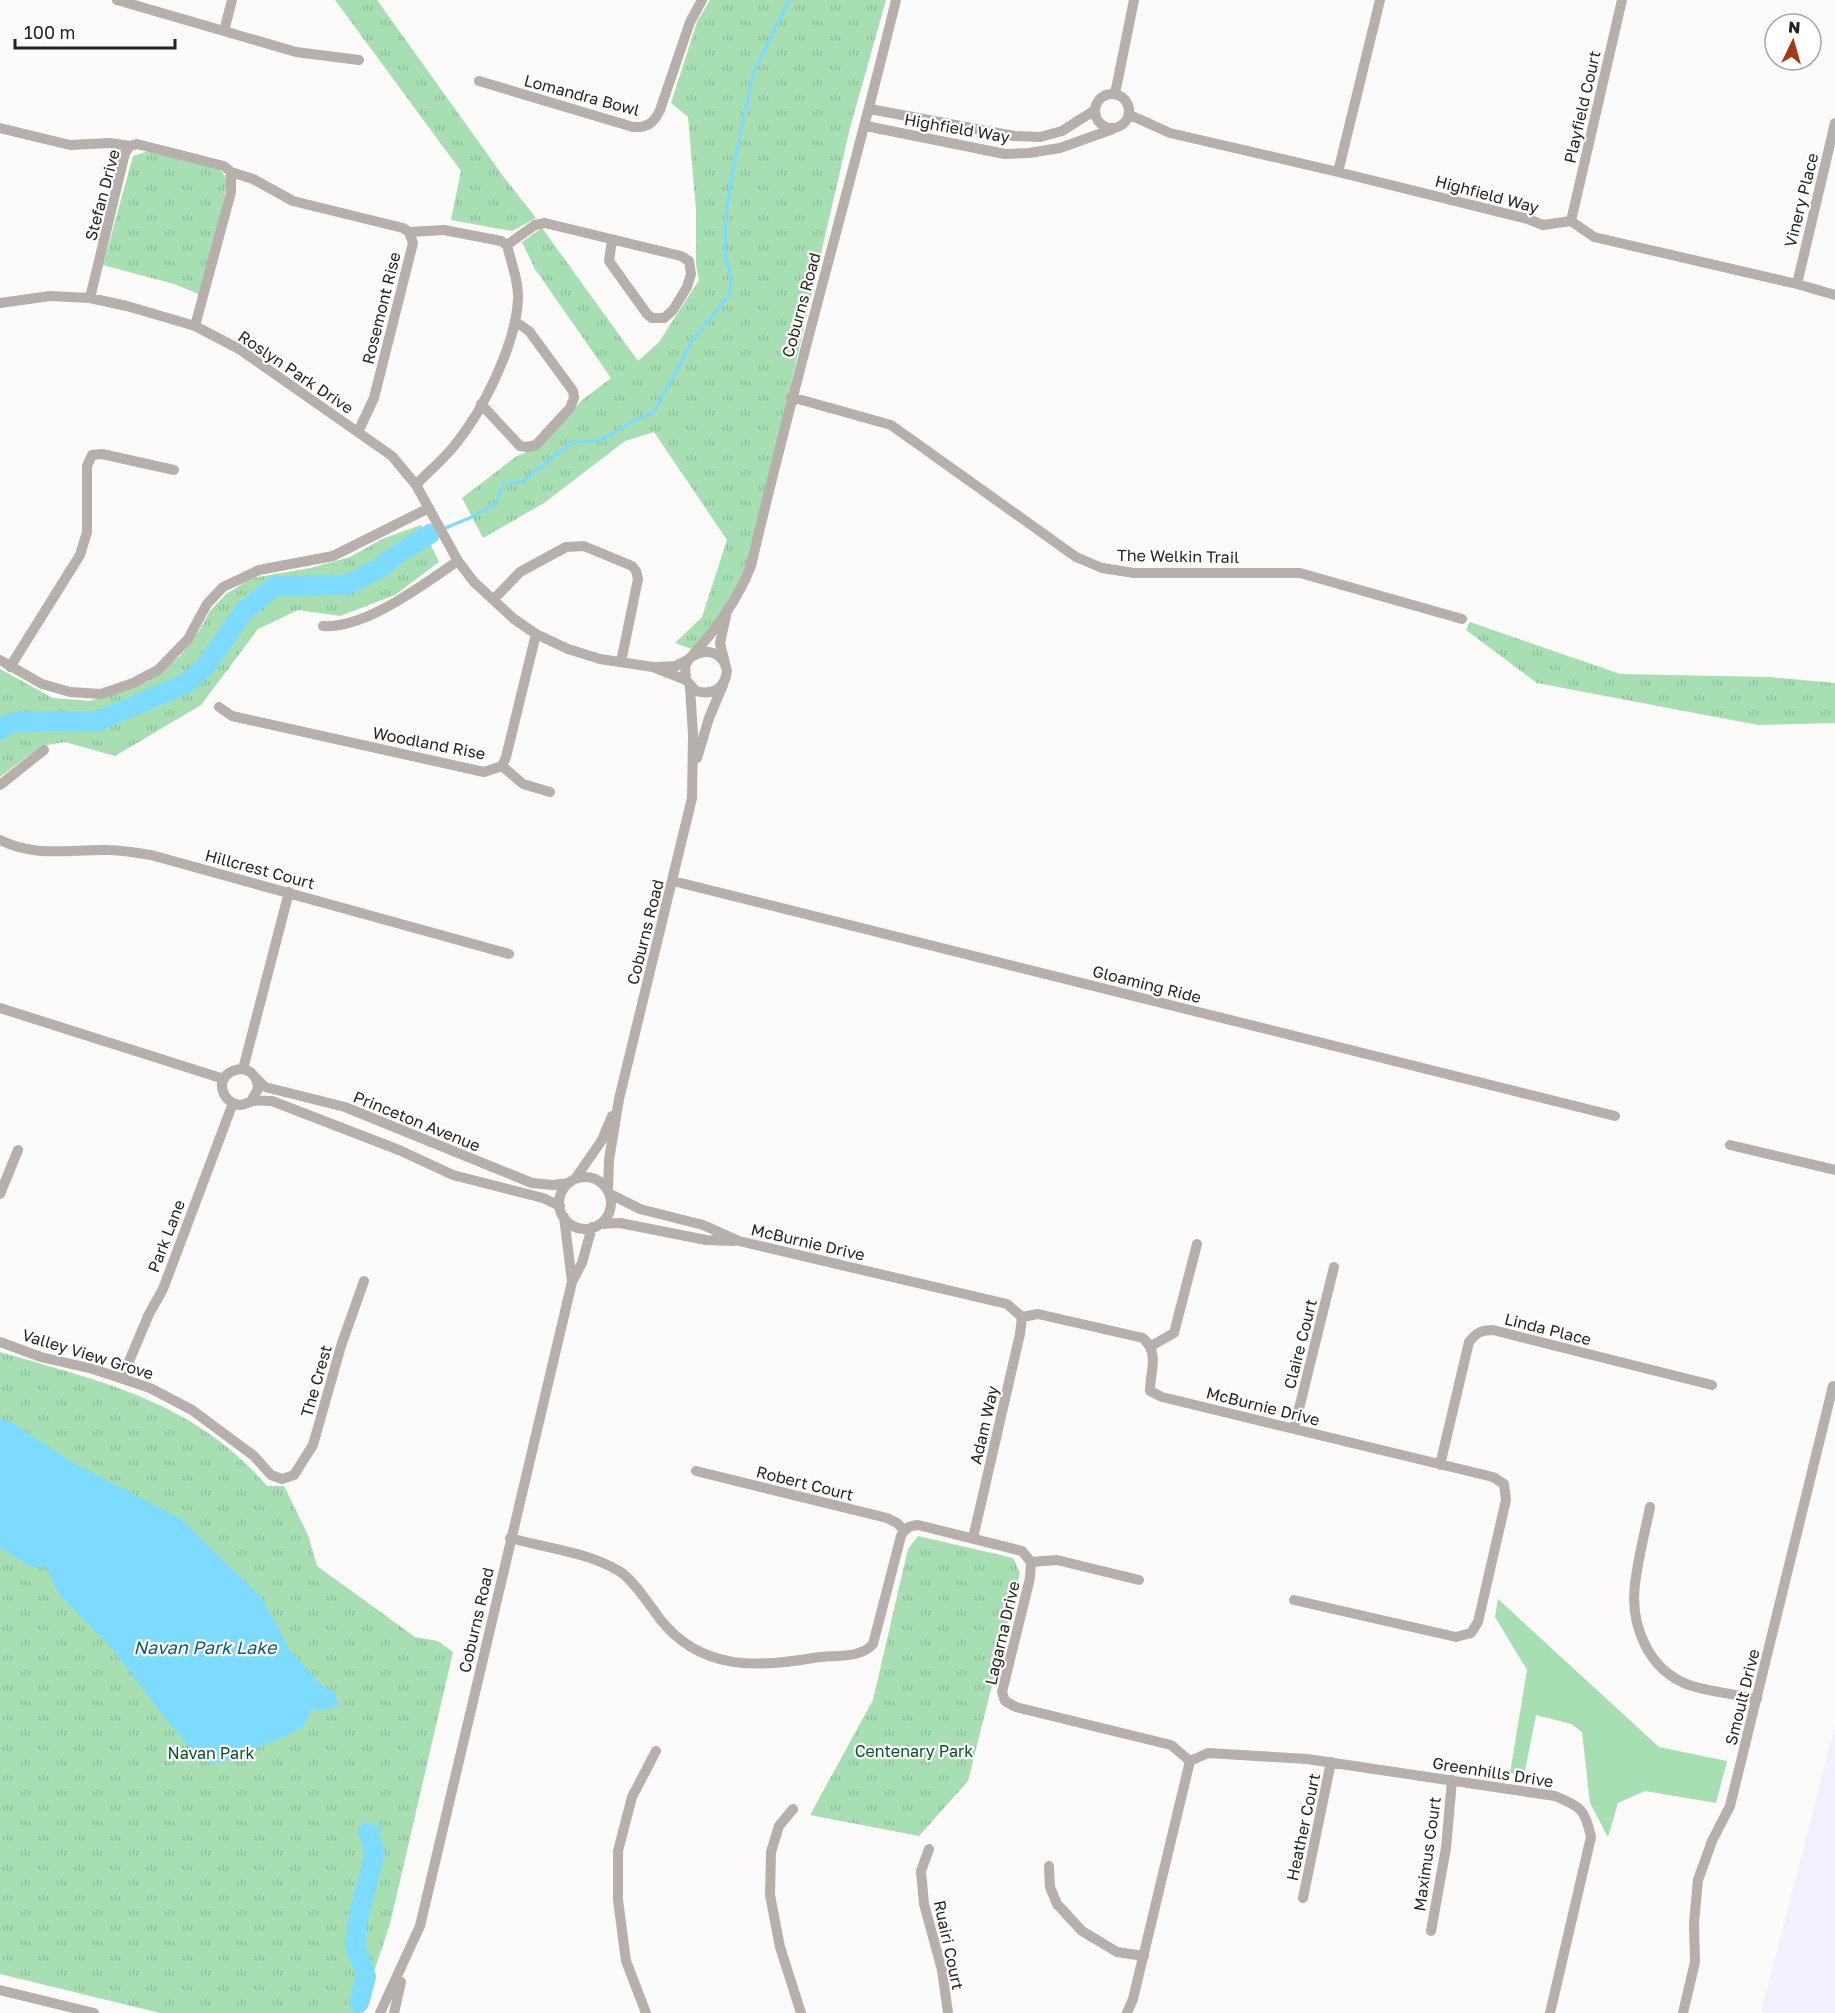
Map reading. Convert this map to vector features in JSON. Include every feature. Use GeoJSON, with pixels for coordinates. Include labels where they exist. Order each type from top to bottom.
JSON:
{"type":"FeatureCollection","features":[{"type":"Feature","properties":{"kind":"street"},"geometry":{"type":"LineString","coordinates":[[117,0],[296,52],[359,60]]}},
{"type":"Feature","properties":{"kind":"street"},"geometry":{"type":"LineString","coordinates":[[224,31],[232,0]]}},
{"type":"Feature","properties":{"kind":"street","name":"Lomandra Bowl"},"geometry":{"type":"LineString","coordinates":[[479,81],[633,127],[649,125],[654,122],[660,110],[690,22],[702,0]]}},
{"type":"Feature","properties":{"kind":"street","name":"Coburns Road"},"geometry":{"type":"LineString","coordinates":[[690,658],[741,591],[751,566],[791,397],[866,126],[896,0]]}},
{"type":"Feature","properties":{"kind":"street"},"geometry":{"type":"LineString","coordinates":[[1115,94],[1134,0]]}},
{"type":"Feature","properties":{"kind":"street"},"geometry":{"type":"LineString","coordinates":[[1338,172],[1380,0]]}},
{"type":"Feature","properties":{"kind":"street","name":"Playfield Court"},"geometry":{"type":"LineString","coordinates":[[1571,221],[1622,0]]}},
{"type":"Feature","properties":{"kind":"street"},"geometry":{"type":"LineString","coordinates":[[1115,94],[1126,100],[1130,115],[1123,125],[1113,129],[1101,125],[1097,120],[1095,110],[1100,99],[1105,95],[1115,94]]}},
{"type":"Feature","properties":{"kind":"street","name":"Highfield Way"},"geometry":{"type":"LineString","coordinates":[[870,109],[1014,136],[1040,137],[1062,131],[1095,110]]}},
{"type":"Feature","properties":{"kind":"street","name":"Highfield Way"},"geometry":{"type":"LineString","coordinates":[[1130,115],[1170,133],[1338,172],[1528,219],[1543,225],[1571,221]]}},
{"type":"Feature","properties":{"kind":"street","name":"Vinery Place"},"geometry":{"type":"LineString","coordinates":[[1797,284],[1835,123]]}},
{"type":"Feature","properties":{"kind":"street","name":"Highfield Way"},"geometry":{"type":"LineString","coordinates":[[866,126],[1005,154],[1060,148],[1113,129]]}},
{"type":"Feature","properties":{"kind":"street"},"geometry":{"type":"LineString","coordinates":[[0,129],[70,145],[110,143],[130,146]]}},
{"type":"Feature","properties":{"kind":"street","name":"Stefan Drive"},"geometry":{"type":"LineString","coordinates":[[90,298],[125,153],[130,146],[138,144],[224,166],[231,172]]}},
{"type":"Feature","properties":{"kind":"street"},"geometry":{"type":"LineString","coordinates":[[195,326],[231,192],[231,172]]}},
{"type":"Feature","properties":{"kind":"street","name":"Rosemont Rise"},"geometry":{"type":"LineString","coordinates":[[231,172],[253,179],[293,201],[403,228],[409,232],[413,243],[377,387],[358,432]]}},
{"type":"Feature","properties":{"kind":"street"},"geometry":{"type":"LineString","coordinates":[[1571,221],[1594,237],[1797,284],[1835,295]]}},
{"type":"Feature","properties":{"kind":"street"},"geometry":{"type":"LineString","coordinates":[[507,245],[535,225],[545,223],[681,256],[689,261],[691,274],[687,287],[668,315],[659,319],[647,314],[609,261],[612,240]]}},
{"type":"Feature","properties":{"kind":"street"},"geometry":{"type":"LineString","coordinates":[[409,232],[444,230],[501,241],[507,245],[519,297],[516,322],[502,366],[455,445],[416,486]]}},
{"type":"Feature","properties":{"kind":"street","name":"Roslyn Park Drive"},"geometry":{"type":"LineString","coordinates":[[0,303],[50,296],[90,298],[127,306],[195,326],[239,349],[392,456],[416,486],[458,561],[474,582],[514,619],[536,634],[568,649],[600,658],[653,668],[688,683]]}},
{"type":"Feature","properties":{"kind":"street"},"geometry":{"type":"LineString","coordinates":[[481,404],[520,446],[527,447],[536,445],[570,408],[574,398],[573,391],[529,331],[516,322]]}},
{"type":"Feature","properties":{"kind":"street","name":"The Welkin Trail"},"geometry":{"type":"LineString","coordinates":[[791,397],[891,425],[1076,557],[1102,568],[1134,573],[1300,573],[1462,619]]}},
{"type":"Feature","properties":{"kind":"street"},"geometry":{"type":"LineString","coordinates":[[10,667],[80,555],[87,532],[87,465],[93,455],[102,454],[174,470]]}},
{"type":"Feature","properties":{"kind":"street"},"geometry":{"type":"LineString","coordinates":[[0,660],[42,684],[70,692],[101,694],[133,683],[158,670],[188,639],[207,604],[223,587],[259,570],[333,556],[429,508]]}},
{"type":"Feature","properties":{"kind":"street"},"geometry":{"type":"LineString","coordinates":[[493,600],[520,572],[566,547],[584,546],[632,566],[638,579],[621,662]]}},
{"type":"Feature","properties":{"kind":"street"},"geometry":{"type":"LineString","coordinates":[[323,626],[334,627],[345,624],[385,608],[458,561]]}},
{"type":"Feature","properties":{"kind":"street","name":"Coburns Road"},"geometry":{"type":"LineString","coordinates":[[725,664],[720,644],[726,613]]}},
{"type":"Feature","properties":{"kind":"street","name":"Woodland Rise"},"geometry":{"type":"LineString","coordinates":[[219,707],[232,716],[484,772],[502,766],[536,634]]}},
{"type":"Feature","properties":{"kind":"street"},"geometry":{"type":"LineString","coordinates":[[698,652],[714,652],[725,664],[726,678],[723,684],[711,693],[696,691],[688,683],[685,666],[690,658],[698,652]]}},
{"type":"Feature","properties":{"kind":"street","name":"Roslyn Park Drive"},"geometry":{"type":"LineString","coordinates":[[653,668],[676,666],[690,658]]}},
{"type":"Feature","properties":{"kind":"street","name":"Coburns Road"},"geometry":{"type":"LineString","coordinates":[[609,1192],[609,1160],[620,1100],[692,798],[693,770],[688,683]]}},
{"type":"Feature","properties":{"kind":"street","name":"Coburns Road"},"geometry":{"type":"LineString","coordinates":[[693,770],[709,718],[723,684]]}},
{"type":"Feature","properties":{"kind":"street"},"geometry":{"type":"LineString","coordinates":[[0,785],[44,750]]}},
{"type":"Feature","properties":{"kind":"street"},"geometry":{"type":"LineString","coordinates":[[502,766],[523,784],[550,792]]}},
{"type":"Feature","properties":{"kind":"street","name":"Hillcrest Court"},"geometry":{"type":"LineString","coordinates":[[0,840],[23,849],[44,852],[108,850],[151,855],[509,954]]}},
{"type":"Feature","properties":{"kind":"street","name":"Gloaming Ride"},"geometry":{"type":"LineString","coordinates":[[673,881],[1615,1116]]}},
{"type":"Feature","properties":{"kind":"street"},"geometry":{"type":"LineString","coordinates":[[243,1069],[289,892]]}},
{"type":"Feature","properties":{"kind":"street"},"geometry":{"type":"LineString","coordinates":[[0,1008],[224,1079]]}},
{"type":"Feature","properties":{"kind":"street"},"geometry":{"type":"LineString","coordinates":[[243,1069],[256,1077],[258,1089],[251,1101],[239,1105],[233,1103],[223,1092],[224,1079],[233,1070],[243,1069]]}},
{"type":"Feature","properties":{"kind":"street","name":"Princeton Avenue"},"geometry":{"type":"LineString","coordinates":[[256,1077],[265,1087],[345,1107],[532,1183],[553,1185],[572,1181]]}},
{"type":"Feature","properties":{"kind":"street","name":"Coburns Road"},"geometry":{"type":"LineString","coordinates":[[572,1181],[602,1140],[620,1100]]}},
{"type":"Feature","properties":{"kind":"street","name":"Princeton Avenue"},"geometry":{"type":"LineString","coordinates":[[251,1101],[272,1101],[399,1150],[453,1174],[498,1188],[543,1198],[560,1206]]}},
{"type":"Feature","properties":{"kind":"street","name":"Park Lane"},"geometry":{"type":"LineString","coordinates":[[122,1378],[149,1314],[163,1289],[233,1103]]}},
{"type":"Feature","properties":{"kind":"street"},"geometry":{"type":"LineString","coordinates":[[1730,1145],[1835,1170]]}},
{"type":"Feature","properties":{"kind":"street"},"geometry":{"type":"LineString","coordinates":[[0,1194],[18,1150]]}},
{"type":"Feature","properties":{"kind":"street"},"geometry":{"type":"LineString","coordinates":[[590,1178],[603,1184],[609,1192],[610,1210],[596,1226],[576,1227],[564,1217],[560,1206],[562,1193],[572,1181],[590,1178]]}},
{"type":"Feature","properties":{"kind":"street","name":"McBurnie Drive"},"geometry":{"type":"LineString","coordinates":[[609,1192],[640,1209],[703,1225],[740,1241],[1007,1304],[1022,1317]]}},
{"type":"Feature","properties":{"kind":"street","name":"Coburns Road"},"geometry":{"type":"LineString","coordinates":[[564,1217],[572,1281]]}},
{"type":"Feature","properties":{"kind":"street","name":"McBurnie Drive"},"geometry":{"type":"LineString","coordinates":[[596,1226],[620,1223],[706,1240],[740,1241]]}},
{"type":"Feature","properties":{"kind":"street","name":"Coburns Road"},"geometry":{"type":"LineString","coordinates":[[380,2013],[405,1964],[420,1926],[572,1281],[582,1263],[596,1226]]}},
{"type":"Feature","properties":{"kind":"street"},"geometry":{"type":"LineString","coordinates":[[1022,1317],[1038,1314],[1143,1338],[1151,1346],[1174,1332],[1197,1244]]}},
{"type":"Feature","properties":{"kind":"street","name":"Claire Court"},"geometry":{"type":"LineString","coordinates":[[1294,1429],[1334,1267]]}},
{"type":"Feature","properties":{"kind":"street","name":"The Crest"},"geometry":{"type":"LineString","coordinates":[[282,1479],[294,1475],[313,1445],[341,1346],[364,1281]]}},
{"type":"Feature","properties":{"kind":"street","name":"Adam Way"},"geometry":{"type":"LineString","coordinates":[[973,1538],[1022,1317]]}},
{"type":"Feature","properties":{"kind":"street","name":"Linda Place"},"geometry":{"type":"LineString","coordinates":[[1440,1465],[1469,1342],[1482,1330],[1493,1330],[1712,1385]]}},
{"type":"Feature","properties":{"kind":"street","name":"Valley View Grove"},"geometry":{"type":"LineString","coordinates":[[0,1342],[40,1357],[122,1378],[150,1388],[192,1410],[254,1456],[271,1475],[282,1479]]}},
{"type":"Feature","properties":{"kind":"street","name":"McBurnie Drive"},"geometry":{"type":"LineString","coordinates":[[1151,1346],[1154,1361],[1150,1391],[1162,1397],[1492,1477],[1504,1484],[1506,1500],[1478,1622],[1471,1633],[1456,1637],[1294,1600]]}},
{"type":"Feature","properties":{"kind":"street","name":"Smoult Drive"},"geometry":{"type":"LineString","coordinates":[[1683,2013],[1695,1962],[1694,1923],[1698,1880],[1712,1841],[1730,1806],[1833,1386]]}},
{"type":"Feature","properties":{"kind":"street","name":"Robert Court"},"geometry":{"type":"LineString","coordinates":[[696,1471],[887,1518],[904,1530]]}},
{"type":"Feature","properties":{"kind":"street"},"geometry":{"type":"LineString","coordinates":[[1650,1507],[1634,1585],[1635,1614],[1643,1642],[1654,1662],[1689,1685],[1757,1699]]}},
{"type":"Feature","properties":{"kind":"street","name":"Lagarna Drive"},"geometry":{"type":"LineString","coordinates":[[904,1530],[918,1525],[973,1538],[1022,1551],[1031,1562],[1002,1692],[1005,1701],[1016,1707],[1171,1745],[1190,1761]]}},
{"type":"Feature","properties":{"kind":"street"},"geometry":{"type":"LineString","coordinates":[[510,1538],[596,1560],[621,1572],[671,1634],[700,1653],[743,1664],[776,1664],[829,1655],[853,1655],[866,1652],[873,1644],[904,1530]]}},
{"type":"Feature","properties":{"kind":"street"},"geometry":{"type":"LineString","coordinates":[[1031,1562],[1057,1560],[1139,1580]]}},
{"type":"Feature","properties":{"kind":"street"},"geometry":{"type":"LineString","coordinates":[[646,2013],[626,1960],[618,1900],[618,1851],[632,1797],[656,1751]]}},
{"type":"Feature","properties":{"kind":"street","name":"Greenhills Drive"},"geometry":{"type":"LineString","coordinates":[[1190,1761],[1208,1753],[1307,1759],[1555,1796],[1572,1803],[1587,1816],[1591,1837],[1550,2013]]}},
{"type":"Feature","properties":{"kind":"street"},"geometry":{"type":"LineString","coordinates":[[1126,2013],[1133,1999],[1144,1956],[1190,1761]]}},
{"type":"Feature","properties":{"kind":"street","name":"Heather Court"},"geometry":{"type":"LineString","coordinates":[[1303,1898],[1331,1762]]}},
{"type":"Feature","properties":{"kind":"street","name":"Maximus Court"},"geometry":{"type":"LineString","coordinates":[[1431,1931],[1446,1848],[1452,1780]]}},
{"type":"Feature","properties":{"kind":"street"},"geometry":{"type":"LineString","coordinates":[[793,1809],[779,1826],[771,1852],[770,1894],[780,1947],[801,2013]]}},
{"type":"Feature","properties":{"kind":"street","name":"Ruairi Court"},"geometry":{"type":"LineString","coordinates":[[929,1849],[921,1871],[924,1904],[942,1970],[948,2013]]}},
{"type":"Feature","properties":{"kind":"street"},"geometry":{"type":"LineString","coordinates":[[1049,1866],[1050,1887],[1057,1904],[1082,1931],[1117,1952],[1144,1956]]}},
{"type":"Feature","properties":{"kind":"street","name":"Coburns Road"},"geometry":{"type":"LineString","coordinates":[[394,2013],[405,1964]]}},
{"type":"Feature","properties":{"kind":"street"},"geometry":{"type":"LineString","coordinates":[[0,1990],[94,2013]]}},
{"type":"Feature","properties":{"kind":"shaded area"},"geometry":{"type":"Polygon","coordinates":[[[1835,1726],[1835,2013],[1761,2013],[1835,1726]]]}},
{"type":"Feature","properties":{"kind":"green space"},"geometry":{"type":"Polygon","coordinates":[[[335,0],[377,0],[503,176],[536,218],[512,231],[451,220],[461,171],[335,0]]]}},
{"type":"Feature","properties":{"kind":"green space"},"geometry":{"type":"Polygon","coordinates":[[[710,0],[886,0],[850,128],[748,570],[732,599],[694,650],[675,643],[702,617],[727,540],[654,432],[625,441],[544,503],[483,538],[462,498],[517,456],[539,447],[581,401],[611,378],[535,269],[522,242],[542,228],[638,361],[659,342],[699,280],[696,265],[696,210],[688,117],[671,103],[697,22],[710,0]]]}},
{"type":"Feature","properties":{"kind":"green space"},"geometry":{"type":"Polygon","coordinates":[[[149,151],[220,169],[228,181],[201,295],[174,284],[103,265],[133,156],[149,151]]]}},
{"type":"Feature","properties":{"kind":"green space"},"geometry":{"type":"Polygon","coordinates":[[[421,525],[439,562],[395,595],[340,616],[298,610],[258,629],[201,705],[115,756],[65,742],[41,746],[0,777],[0,669],[53,698],[90,701],[147,682],[181,655],[201,628],[210,611],[226,594],[252,578],[310,568],[350,557],[382,539],[421,525]]]}},
{"type":"Feature","properties":{"kind":"green space"},"geometry":{"type":"Polygon","coordinates":[[[1470,622],[1620,674],[1770,677],[1835,683],[1835,723],[1758,725],[1537,683],[1466,630],[1470,622]]]}},
{"type":"Feature","properties":{"kind":"green space","name":"Navan Park"},"geometry":{"type":"Polygon","coordinates":[[[0,1352],[110,1385],[144,1398],[209,1433],[239,1457],[267,1486],[284,1486],[308,1535],[317,1566],[415,1637],[438,1641],[453,1652],[390,1924],[360,2013],[160,2013],[0,1974],[0,1352]]]}},
{"type":"Feature","properties":{"kind":"green space","name":"Centenary Park"},"geometry":{"type":"Polygon","coordinates":[[[918,1536],[1013,1558],[1020,1573],[968,1781],[919,1836],[810,1815],[873,1700],[908,1549],[918,1536]]]}},
{"type":"Feature","properties":{"kind":"green space"},"geometry":{"type":"Polygon","coordinates":[[[1498,1599],[1659,1747],[1727,1761],[1716,1803],[1645,1791],[1618,1803],[1608,1837],[1590,1803],[1582,1732],[1571,1724],[1536,1715],[1524,1776],[1510,1773],[1527,1670],[1495,1617],[1498,1599]]]}},
{"type":"Feature","properties":{"kind":"water","name":"Navan Park Lake"},"geometry":{"type":"Polygon","coordinates":[[[0,1418],[14,1424],[70,1461],[181,1519],[263,1599],[289,1649],[323,1687],[335,1692],[339,1706],[321,1711],[312,1709],[303,1727],[226,1761],[211,1764],[200,1760],[113,1650],[59,1594],[46,1567],[31,1567],[0,1548],[0,1418]]]}},
{"type":"Feature","properties":{"kind":"waterway"},"geometry":{"type":"LineString","coordinates":[[443,529],[472,517],[496,503],[503,485],[524,481],[572,442],[600,441],[633,421],[654,412],[692,341],[730,294],[731,278],[725,255],[726,215],[731,179],[753,74],[789,0]]}},
{"type":"Feature","properties":{"kind":"waterway"},"geometry":{"type":"LineString","coordinates":[[430,534],[437,531]]}},
{"type":"Feature","properties":{"kind":"waterway"},"geometry":{"type":"LineString","coordinates":[[0,730],[12,722],[98,721],[185,684],[205,667],[244,611],[275,586],[346,585],[380,568],[430,534]]}},
{"type":"Feature","properties":{"kind":"waterway"},"geometry":{"type":"LineString","coordinates":[[375,1852],[380,1823]]}},
{"type":"Feature","properties":{"kind":"waterway"},"geometry":{"type":"LineString","coordinates":[[359,2003],[366,1977],[355,1945],[359,1914],[375,1852],[368,1833]]}}]}
